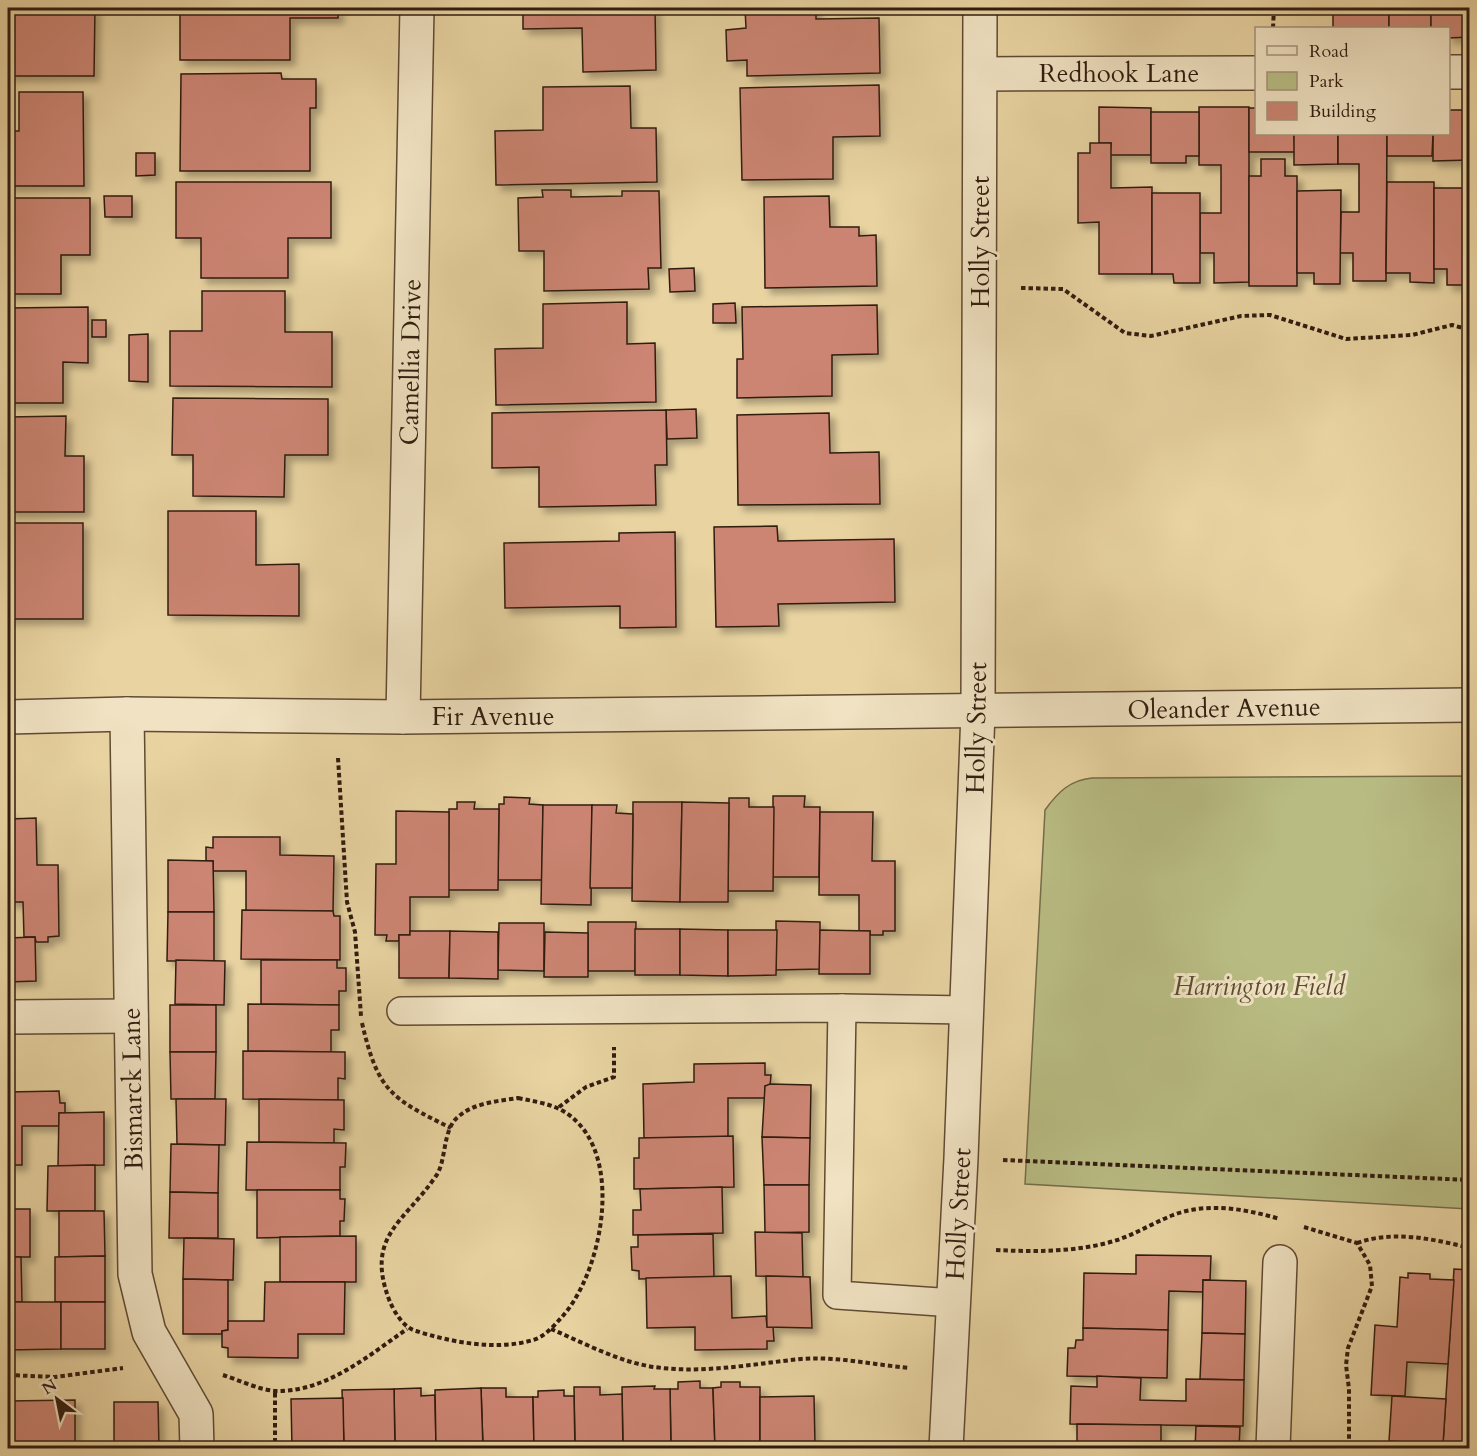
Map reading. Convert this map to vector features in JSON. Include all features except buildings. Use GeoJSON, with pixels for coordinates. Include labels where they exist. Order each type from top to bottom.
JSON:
{"type":"FeatureCollection","features":[{"type":"Feature","properties":{"kind":"street","name":"Camellia Drive"},"geometry":{"type":"LineString","coordinates":[[403,717],[417,8]]}},
{"type":"Feature","properties":{"kind":"street","name":"Holly Street"},"geometry":{"type":"LineString","coordinates":[[946,1449],[961,1158],[978,712],[980,8]]}},
{"type":"Feature","properties":{"kind":"street"},"geometry":{"type":"LineString","coordinates":[[1450,72],[1470,72]]}},
{"type":"Feature","properties":{"kind":"street","name":"Redhook Lane"},"geometry":{"type":"LineString","coordinates":[[981,74],[1255,73]]}},
{"type":"Feature","properties":{"kind":"street","name":"Oleander Avenue"},"geometry":{"type":"LineString","coordinates":[[978,712],[1470,705]]}},
{"type":"Feature","properties":{"kind":"street","name":"Fir Avenue"},"geometry":{"type":"LineString","coordinates":[[8,717],[127,714],[403,717],[978,712]]}},
{"type":"Feature","properties":{"kind":"street","name":"Bismarck Lane"},"geometry":{"type":"LineString","coordinates":[[127,714],[135,1274],[149,1332],[172,1368],[196,1414],[197,1447]]}},
{"type":"Feature","properties":{"kind":"street"},"geometry":{"type":"LineString","coordinates":[[8,1017],[131,1016]]}},
{"type":"Feature","properties":{"kind":"street"},"geometry":{"type":"LineString","coordinates":[[1273,1449],[1280,1262]]}},
{"type":"Feature","properties":{"kind":"lane"},"geometry":{"type":"LineString","coordinates":[[401,1011],[842,1008],[967,1010]]}},
{"type":"Feature","properties":{"kind":"lane"},"geometry":{"type":"LineString","coordinates":[[842,1008],[837,1295],[954,1303]]}},
{"type":"Feature","properties":{"kind":"path"},"geometry":{"type":"LineString","coordinates":[[1273,27],[1274,8]]}},
{"type":"Feature","properties":{"kind":"path"},"geometry":{"type":"LineString","coordinates":[[980,290],[1038,287],[1063,289],[1125,333],[1151,336],[1241,316],[1270,315],[1346,339],[1412,335],[1452,326],[1470,330]]}},
{"type":"Feature","properties":{"kind":"path"},"geometry":{"type":"LineString","coordinates":[[338,716],[338,780],[346,855],[347,902],[355,932],[360,1013],[371,1062],[390,1093],[418,1112],[451,1128]]}},
{"type":"Feature","properties":{"kind":"path"},"geometry":{"type":"LineString","coordinates":[[559,1107],[586,1087],[614,1077],[614,1009]]}},
{"type":"Feature","properties":{"kind":"path"},"geometry":{"type":"LineString","coordinates":[[518,1098],[559,1107],[580,1125],[595,1149],[601,1177],[598,1241],[588,1277],[573,1305],[551,1329],[534,1340],[474,1343],[434,1337],[407,1329],[392,1306],[381,1280],[380,1256],[398,1219],[438,1175],[451,1128],[457,1117],[488,1102],[518,1098]]}},
{"type":"Feature","properties":{"kind":"path"},"geometry":{"type":"LineString","coordinates":[[961,1158],[1470,1180]]}},
{"type":"Feature","properties":{"kind":"path"},"geometry":{"type":"LineString","coordinates":[[956,1249],[1016,1251],[1085,1248],[1116,1240],[1173,1215],[1196,1208],[1256,1212],[1284,1220]]}},
{"type":"Feature","properties":{"kind":"path"},"geometry":{"type":"LineString","coordinates":[[1293,1223],[1357,1243],[1378,1236],[1446,1242],[1470,1248]]}},
{"type":"Feature","properties":{"kind":"path"},"geometry":{"type":"LineString","coordinates":[[1349,1449],[1349,1389],[1346,1365],[1348,1348],[1372,1286],[1370,1265],[1357,1243]]}},
{"type":"Feature","properties":{"kind":"path"},"geometry":{"type":"LineString","coordinates":[[551,1329],[618,1357],[654,1367],[718,1369],[801,1359],[833,1359],[950,1371]]}},
{"type":"Feature","properties":{"kind":"path"},"geometry":{"type":"LineString","coordinates":[[197,1447],[275,1443],[275,1391]]}},
{"type":"Feature","properties":{"kind":"green space","name":"Harrington Field"},"geometry":{"type":"Polygon","coordinates":[[[1469,776],[1469,1209],[1025,1184],[1045,810],[1060,792],[1077,781],[1092,778],[1469,776]]]}}]}
